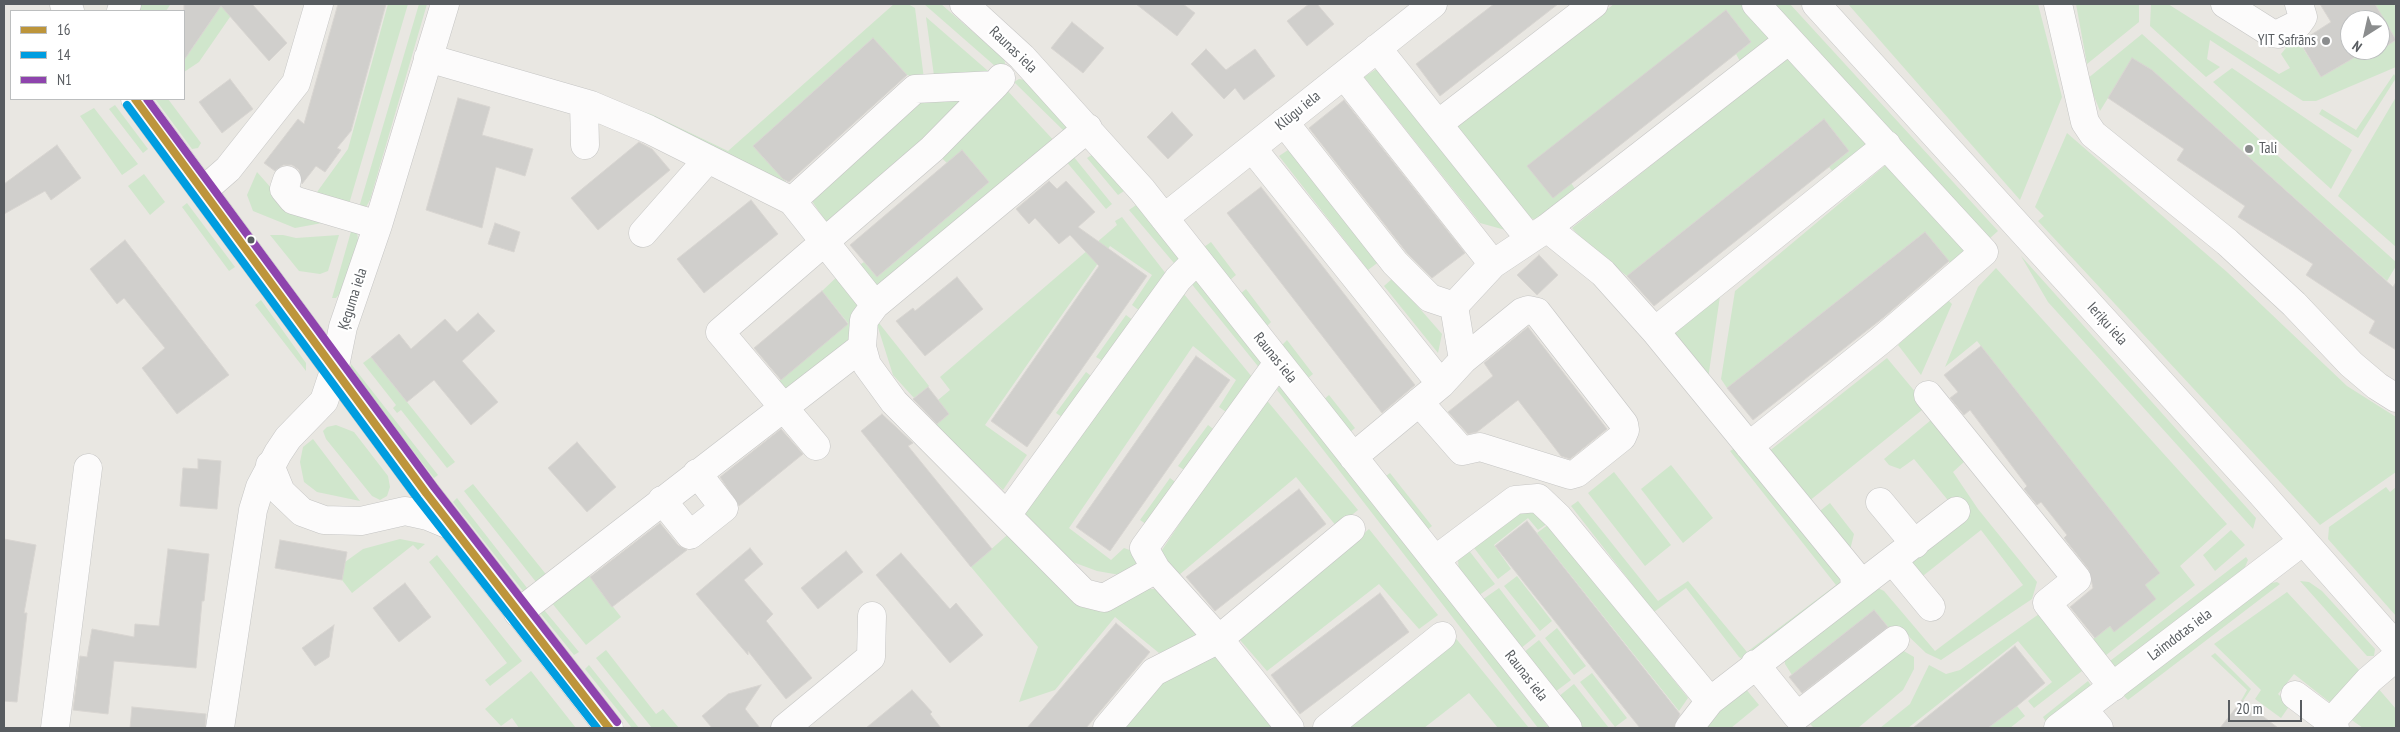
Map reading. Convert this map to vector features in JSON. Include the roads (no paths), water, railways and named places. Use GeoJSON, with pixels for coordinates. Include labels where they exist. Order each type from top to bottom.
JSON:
{"type":"FeatureCollection","features":[{"type":"Feature","properties":{"kind":"street"},"geometry":{"type":"LineString","coordinates":[[204,190],[228,169],[296,84],[319,4]]}},
{"type":"Feature","properties":{"kind":"street","name":"Ķeguma iela"},"geometry":{"type":"LineString","coordinates":[[220,728],[252,510],[270,465],[288,438],[324,401],[334,371],[343,327],[378,225],[445,4]]}},
{"type":"Feature","properties":{"kind":"street","name":"Raunas iela"},"geometry":{"type":"LineString","coordinates":[[964,4],[1022,57],[1088,128],[1164,218],[1568,728]]}},
{"type":"Feature","properties":{"kind":"street","name":"Klūgu iela"},"geometry":{"type":"LineString","coordinates":[[1164,218],[1433,4]]}},
{"type":"Feature","properties":{"kind":"street"},"geometry":{"type":"LineString","coordinates":[[1438,124],[1594,4]]}},
{"type":"Feature","properties":{"kind":"street"},"geometry":{"type":"LineString","coordinates":[[1749,446],[1880,342],[1984,252],[1756,4]]}},
{"type":"Feature","properties":{"kind":"street","name":"Ieriķu iela"},"geometry":{"type":"LineString","coordinates":[[1816,4],[2396,646]]}},
{"type":"Feature","properties":{"kind":"street"},"geometry":{"type":"LineString","coordinates":[[2058,4],[2082,114],[2093,134],[2227,242],[2307,317],[2352,364],[2377,386],[2396,398]]}},
{"type":"Feature","properties":{"kind":"street"},"geometry":{"type":"LineString","coordinates":[[2225,4],[2271,33],[2278,34],[2298,24],[2303,17],[2299,4]]}},
{"type":"Feature","properties":{"kind":"street"},"geometry":{"type":"LineString","coordinates":[[1454,306],[1493,264],[1538,233],[1789,40]]}},
{"type":"Feature","properties":{"kind":"street"},"geometry":{"type":"LineString","coordinates":[[1376,48],[1438,124],[1538,233],[1603,273],[1655,331],[1854,574],[1855,588]]}},
{"type":"Feature","properties":{"kind":"street"},"geometry":{"type":"LineString","coordinates":[[816,446],[720,332],[823,241],[932,149],[1022,57]]}},
{"type":"Feature","properties":{"kind":"street"},"geometry":{"type":"LineString","coordinates":[[428,58],[584,103],[648,129],[792,201],[875,304]]}},
{"type":"Feature","properties":{"kind":"street"},"geometry":{"type":"LineString","coordinates":[[1344,74],[1493,264]]}},
{"type":"Feature","properties":{"kind":"street"},"geometry":{"type":"LineString","coordinates":[[792,201],[915,89],[995,85]]}},
{"type":"Feature","properties":{"kind":"street"},"geometry":{"type":"LineString","coordinates":[[136,100],[204,190],[334,371],[518,613],[609,728]]}},
{"type":"Feature","properties":{"kind":"street"},"geometry":{"type":"LineString","coordinates":[[584,103],[585,145]]}},
{"type":"Feature","properties":{"kind":"street"},"geometry":{"type":"LineString","coordinates":[[1284,122],[1395,264],[1430,298],[1454,306]]}},
{"type":"Feature","properties":{"kind":"street"},"geometry":{"type":"LineString","coordinates":[[1088,128],[875,304],[864,320],[862,347],[867,365],[894,402],[1084,593],[1104,598],[1156,569]]}},
{"type":"Feature","properties":{"kind":"street"},"geometry":{"type":"LineString","coordinates":[[1655,331],[1887,145]]}},
{"type":"Feature","properties":{"kind":"street"},"geometry":{"type":"LineString","coordinates":[[1252,148],[1441,384]]}},
{"type":"Feature","properties":{"kind":"street"},"geometry":{"type":"LineString","coordinates":[[643,233],[708,159]]}},
{"type":"Feature","properties":{"kind":"street"},"geometry":{"type":"LineString","coordinates":[[287,180],[284,189],[293,200],[378,225]]}},
{"type":"Feature","properties":{"kind":"street"},"geometry":{"type":"LineString","coordinates":[[1007,515],[1178,279],[1197,260]]}},
{"type":"Feature","properties":{"kind":"street"},"geometry":{"type":"LineString","coordinates":[[1365,288],[1395,264]]}},
{"type":"Feature","properties":{"kind":"street"},"geometry":{"type":"LineString","coordinates":[[1454,306],[1463,360]]}},
{"type":"Feature","properties":{"kind":"street"},"geometry":{"type":"LineString","coordinates":[[1353,457],[1441,384],[1463,360],[1522,312],[1528,310],[1537,312],[1624,424],[1625,430],[1622,437],[1577,473],[1570,475],[1480,447],[1462,451],[1420,402]]}},
{"type":"Feature","properties":{"kind":"street"},"geometry":{"type":"LineString","coordinates":[[518,613],[782,406],[862,347]]}},
{"type":"Feature","properties":{"kind":"street"},"geometry":{"type":"LineString","coordinates":[[1278,363],[1144,548],[1156,569],[1219,639],[1290,728]]}},
{"type":"Feature","properties":{"kind":"street"},"geometry":{"type":"LineString","coordinates":[[1928,395],[2077,579],[2047,603],[2113,686]]}},
{"type":"Feature","properties":{"kind":"street"},"geometry":{"type":"LineString","coordinates":[[270,465],[281,492],[302,512],[324,520],[361,521],[405,511],[428,516],[453,527]]}},
{"type":"Feature","properties":{"kind":"street"},"geometry":{"type":"LineString","coordinates":[[55,728],[88,468]]}},
{"type":"Feature","properties":{"kind":"street"},"geometry":{"type":"LineString","coordinates":[[662,500],[690,535],[724,508],[697,473]]}},
{"type":"Feature","properties":{"kind":"street"},"geometry":{"type":"LineString","coordinates":[[1435,560],[1516,500],[1538,498],[1558,517],[1710,701]]}},
{"type":"Feature","properties":{"kind":"street"},"geometry":{"type":"LineString","coordinates":[[1880,502],[1915,544]]}},
{"type":"Feature","properties":{"kind":"street"},"geometry":{"type":"LineString","coordinates":[[1689,728],[1710,701],[1755,664],[1956,511]]}},
{"type":"Feature","properties":{"kind":"street"},"geometry":{"type":"LineString","coordinates":[[1108,728],[1154,672],[1219,639],[1351,529]]}},
{"type":"Feature","properties":{"kind":"street","name":"Laimdotas iela"},"geometry":{"type":"LineString","coordinates":[[2058,728],[2091,718],[2113,686],[2303,541]]}},
{"type":"Feature","properties":{"kind":"street"},"geometry":{"type":"LineString","coordinates":[[1893,560],[1931,606]]}},
{"type":"Feature","properties":{"kind":"street"},"geometry":{"type":"LineString","coordinates":[[785,728],[871,657],[872,616]]}},
{"type":"Feature","properties":{"kind":"street"},"geometry":{"type":"LineString","coordinates":[[1327,728],[1442,636]]}},
{"type":"Feature","properties":{"kind":"street"},"geometry":{"type":"LineString","coordinates":[[1755,664],[1798,716],[1895,640]]}},
{"type":"Feature","properties":{"kind":"street"},"geometry":{"type":"LineString","coordinates":[[2295,695],[2333,725],[2369,680],[2396,657]]}},
{"type":"Feature","properties":{"kind":"place","name":"YIT Safrāns"},"geometry":{"type":"Point","coordinates":[2326,41]}},
{"type":"Feature","properties":{"kind":"place","name":"Tali"},"geometry":{"type":"Point","coordinates":[2249,149]}}]}
